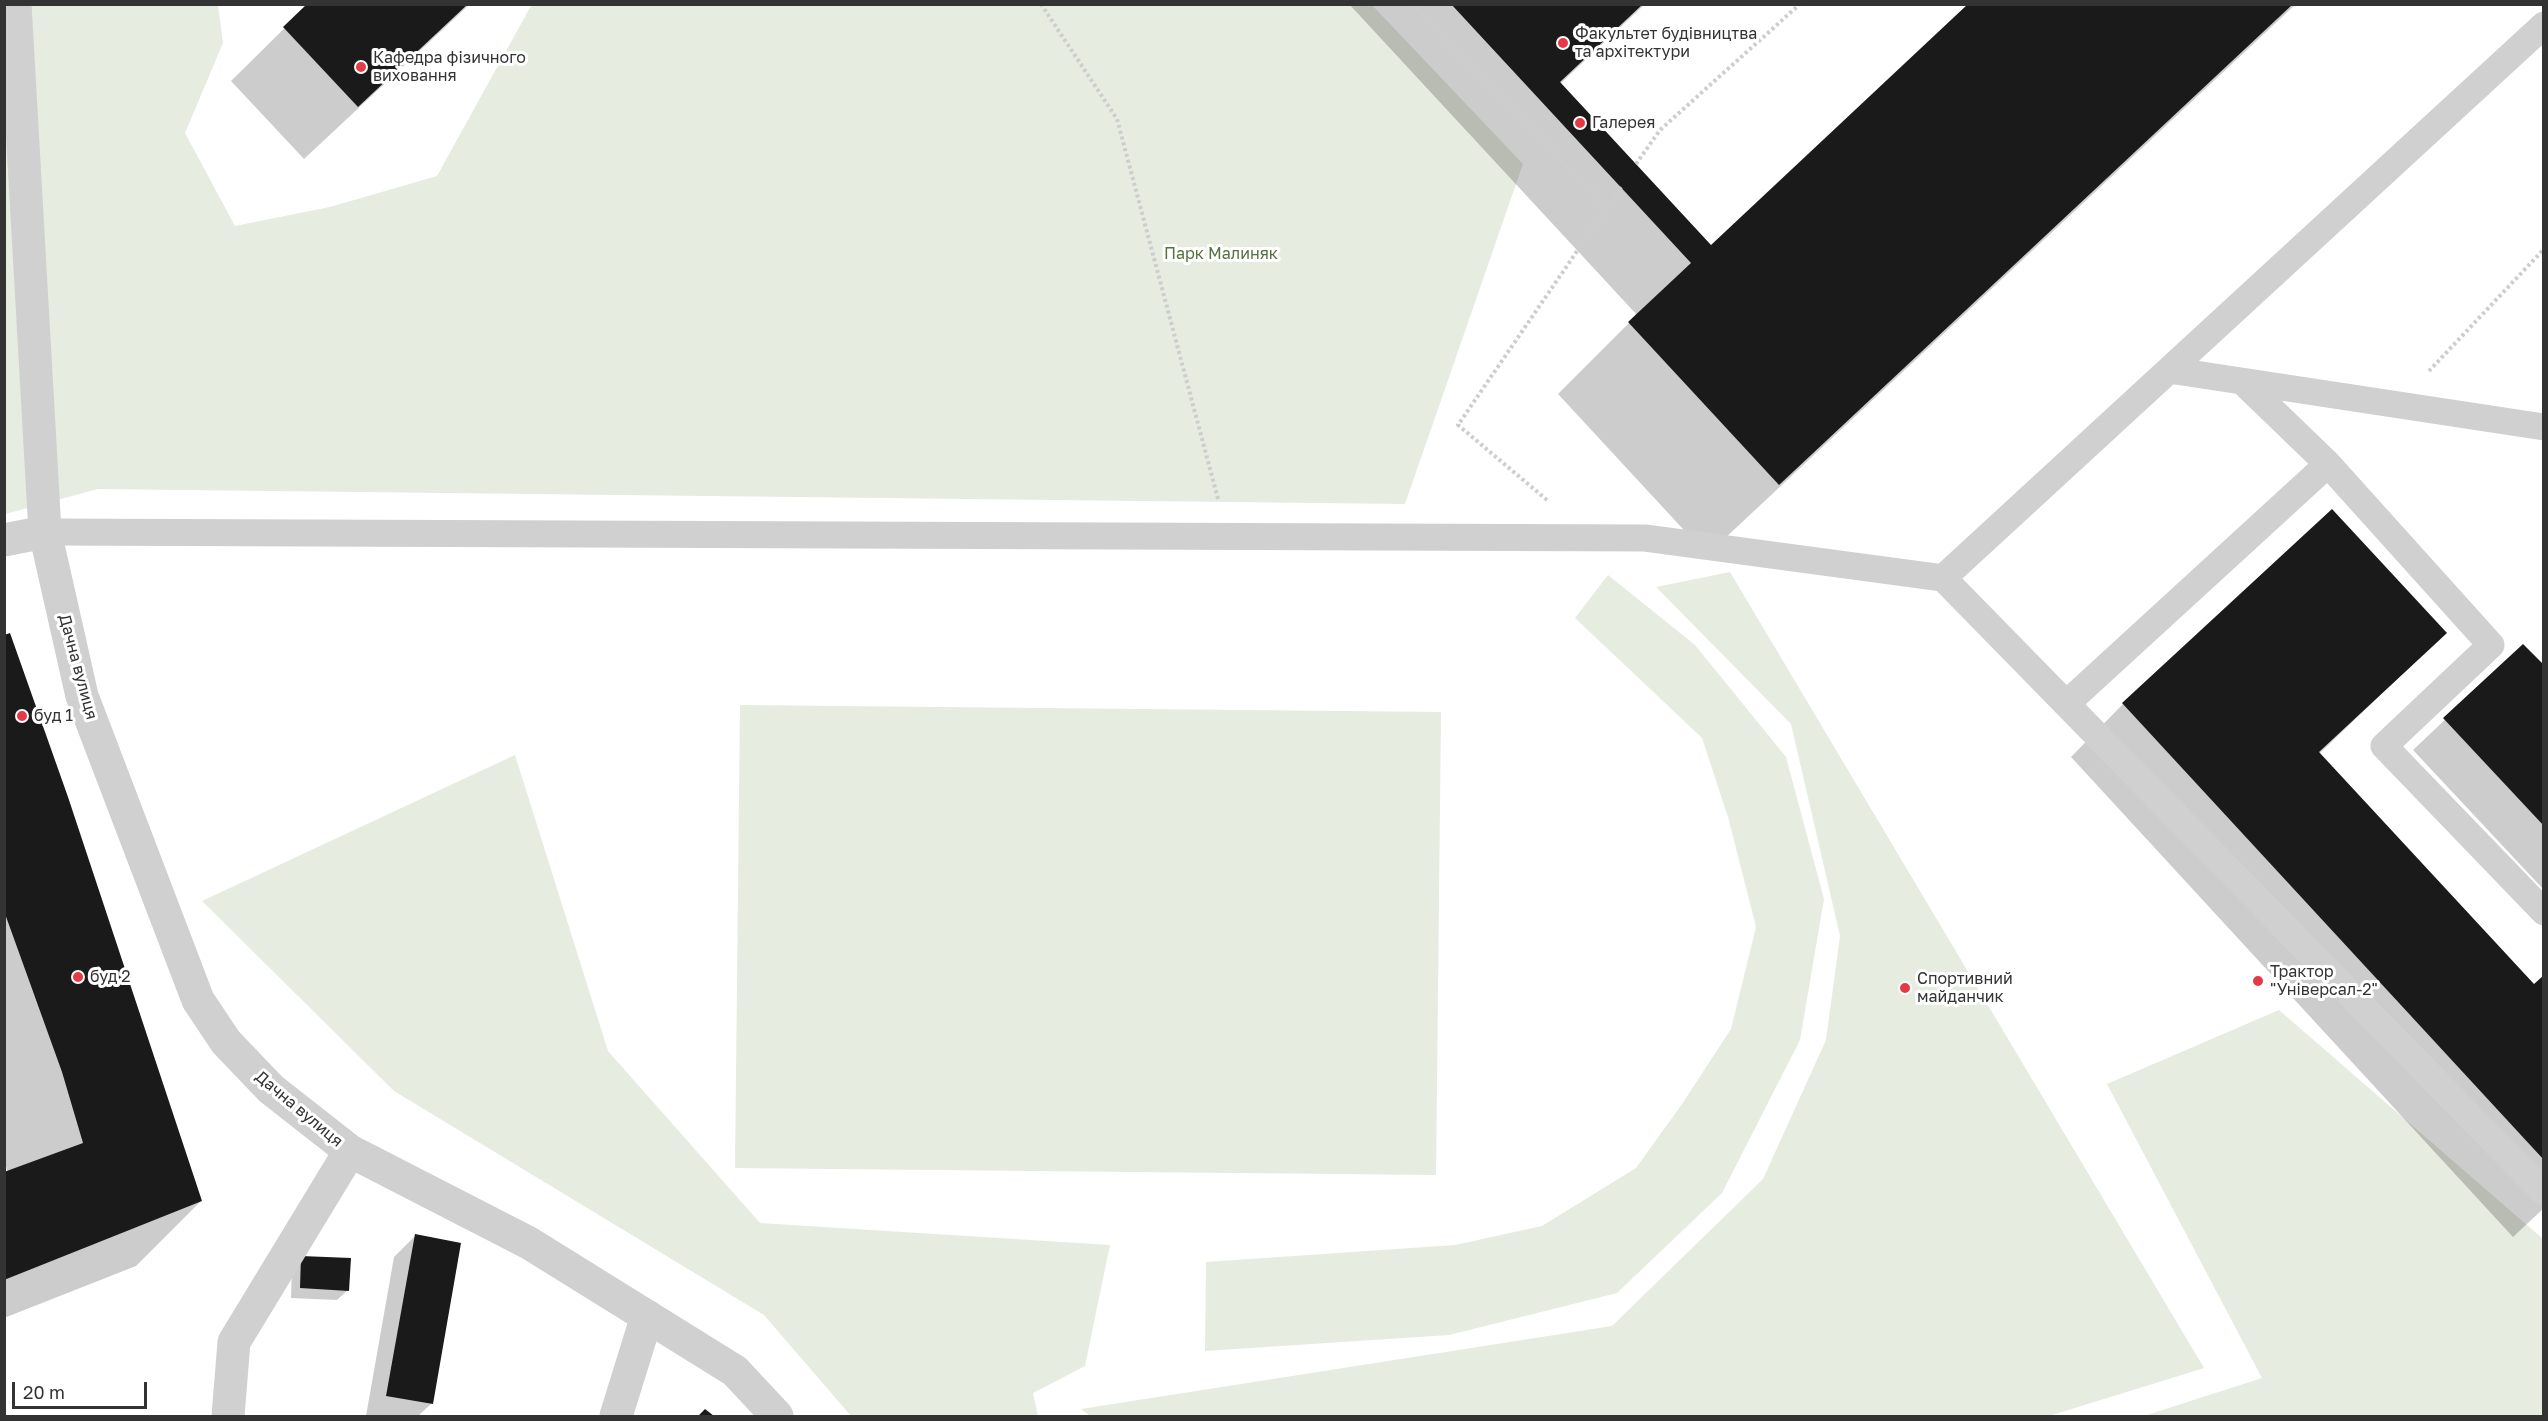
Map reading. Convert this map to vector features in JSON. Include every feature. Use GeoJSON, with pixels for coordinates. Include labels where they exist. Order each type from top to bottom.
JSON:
{"type":"FeatureCollection","features":[{"type":"Feature","properties":{"kind":"street","name":"Дачна вулиця"},"geometry":{"type":"LineString","coordinates":[[15,4],[45,532],[82,696],[198,1000],[226,1042],[271,1089],[350,1151],[529,1243],[647,1316],[735,1371],[777,1416]]}},
{"type":"Feature","properties":{"kind":"street"},"geometry":{"type":"LineString","coordinates":[[4,540],[45,532]]}},
{"type":"Feature","properties":{"kind":"street"},"geometry":{"type":"LineString","coordinates":[[228,1416],[234,1342],[350,1151]]}},
{"type":"Feature","properties":{"kind":"street"},"geometry":{"type":"LineString","coordinates":[[616,1416],[647,1316]]}},
{"type":"Feature","properties":{"kind":"lane"},"geometry":{"type":"LineString","coordinates":[[1943,578],[2544,25]]}},
{"type":"Feature","properties":{"kind":"lane"},"geometry":{"type":"LineString","coordinates":[[2169,370],[2544,427]]}},
{"type":"Feature","properties":{"kind":"lane"},"geometry":{"type":"LineString","coordinates":[[2243,382],[2328,464],[2491,645],[2384,746],[2544,912]]}},
{"type":"Feature","properties":{"kind":"lane"},"geometry":{"type":"LineString","coordinates":[[2066,704],[2328,464]]}},
{"type":"Feature","properties":{"kind":"lane"},"geometry":{"type":"LineString","coordinates":[[45,532],[1645,538],[1943,578],[2544,1192]]}},
{"type":"Feature","properties":{"kind":"path"},"geometry":{"type":"LineString","coordinates":[[1041,4],[1117,119],[1228,537]]}},
{"type":"Feature","properties":{"kind":"path"},"geometry":{"type":"LineString","coordinates":[[1413,4],[1607,207]]}},
{"type":"Feature","properties":{"kind":"path"},"geometry":{"type":"LineString","coordinates":[[1636,164],[1660,130],[1800,4]]}},
{"type":"Feature","properties":{"kind":"path"},"geometry":{"type":"LineString","coordinates":[[1590,538],[1458,425],[1621,187]]}},
{"type":"Feature","properties":{"kind":"path"},"geometry":{"type":"LineString","coordinates":[[2397,405],[2544,249]]}},
{"type":"Feature","properties":{"kind":"green space","name":"Парк Малиняк"},"geometry":{"type":"Polygon","coordinates":[[[532,4],[1372,5],[1523,164],[1405,504],[98,489],[5,514],[5,5],[218,5],[223,43],[185,133],[235,226],[330,207],[437,176],[532,4]]]}},
{"type":"Feature","properties":{"kind":"green space","name":"Спортивний майданчик"},"geometry":{"type":"Polygon","coordinates":[[[1730,572],[2204,1368],[2049,1416],[1090,1416],[1081,1409],[1612,1326],[1763,1179],[1826,1040],[1840,936],[1791,724],[1656,587],[1730,572]]]}},
{"type":"Feature","properties":{"kind":"green space"},"geometry":{"type":"Polygon","coordinates":[[[1608,575],[1695,645],[1786,757],[1824,899],[1800,1040],[1722,1193],[1617,1293],[1449,1335],[1205,1351],[1206,1262],[1455,1245],[1542,1226],[1636,1168],[1682,1104],[1731,1029],[1756,927],[1728,817],[1702,738],[1575,618],[1608,575]]]}},
{"type":"Feature","properties":{"kind":"green space"},"geometry":{"type":"Polygon","coordinates":[[[740,705],[1441,712],[1436,1175],[735,1168],[740,705]]]}},
{"type":"Feature","properties":{"kind":"green space"},"geometry":{"type":"Polygon","coordinates":[[[515,755],[608,1051],[760,1223],[1110,1245],[1085,1366],[1033,1393],[1038,1416],[851,1416],[764,1315],[394,1091],[202,901],[515,755]]]}},
{"type":"Feature","properties":{"kind":"green space"},"geometry":{"type":"Polygon","coordinates":[[[2279,1010],[2543,1239],[2543,1416],[2144,1416],[2262,1378],[2107,1084],[2279,1010]]]}},
{"type":"Feature","properties":{"kind":"building","name":"Кафедра фізичного виховання"},"geometry":{"type":"Polygon","coordinates":[[[307,4],[468,4],[358,107],[283,27],[307,4]]]}},
{"type":"Feature","properties":{"kind":"building"},"geometry":{"type":"Polygon","coordinates":[[[1451,4],[1643,4],[1560,82],[1711,245],[1968,4],[2293,4],[1779,485],[1628,322],[1691,263],[1451,4]]]}},
{"type":"Feature","properties":{"kind":"building"},"geometry":{"type":"Polygon","coordinates":[[[2332,509],[2447,633],[2319,752],[2534,984],[2544,975],[2544,1160],[2122,703],[2332,509]]]}},
{"type":"Feature","properties":{"kind":"building","name":"буд 2"},"geometry":{"type":"Polygon","coordinates":[[[10,633],[68,797],[202,1201],[4,1280],[4,1172],[83,1143],[62,1072],[4,911],[4,635],[10,633]]]}},
{"type":"Feature","properties":{"kind":"building"},"geometry":{"type":"Polygon","coordinates":[[[2523,644],[2544,665],[2544,826],[2443,718],[2523,644]]]}},
{"type":"Feature","properties":{"kind":"building"},"geometry":{"type":"Polygon","coordinates":[[[415,1234],[461,1243],[433,1404],[386,1396],[415,1234]]]}},
{"type":"Feature","properties":{"kind":"building"},"geometry":{"type":"Polygon","coordinates":[[[301,1256],[351,1258],[349,1291],[300,1288],[301,1256]]]}},
{"type":"Feature","properties":{"kind":"building"},"geometry":{"type":"Polygon","coordinates":[[[705,1409],[714,1416],[698,1416],[705,1409]]]}},
{"type":"Feature","properties":{"kind":"place","name":"Факультет будівництва та архітектури"},"geometry":{"type":"Point","coordinates":[1563,43]}},
{"type":"Feature","properties":{"kind":"place","name":"Кафедра фізичного виховання"},"geometry":{"type":"Point","coordinates":[361,67]}},
{"type":"Feature","properties":{"kind":"place","name":"Галерея"},"geometry":{"type":"Point","coordinates":[1580,123]}},
{"type":"Feature","properties":{"kind":"place","name":"буд 1"},"geometry":{"type":"Point","coordinates":[22,716]}},
{"type":"Feature","properties":{"kind":"place","name":"буд 2"},"geometry":{"type":"Point","coordinates":[78,977]}},
{"type":"Feature","properties":{"kind":"place","name":"Трактор \"Універсал-2\""},"geometry":{"type":"Point","coordinates":[2258,981]}},
{"type":"Feature","properties":{"kind":"place","name":"Спортивний майданчик"},"geometry":{"type":"Point","coordinates":[1905,988]}}]}
